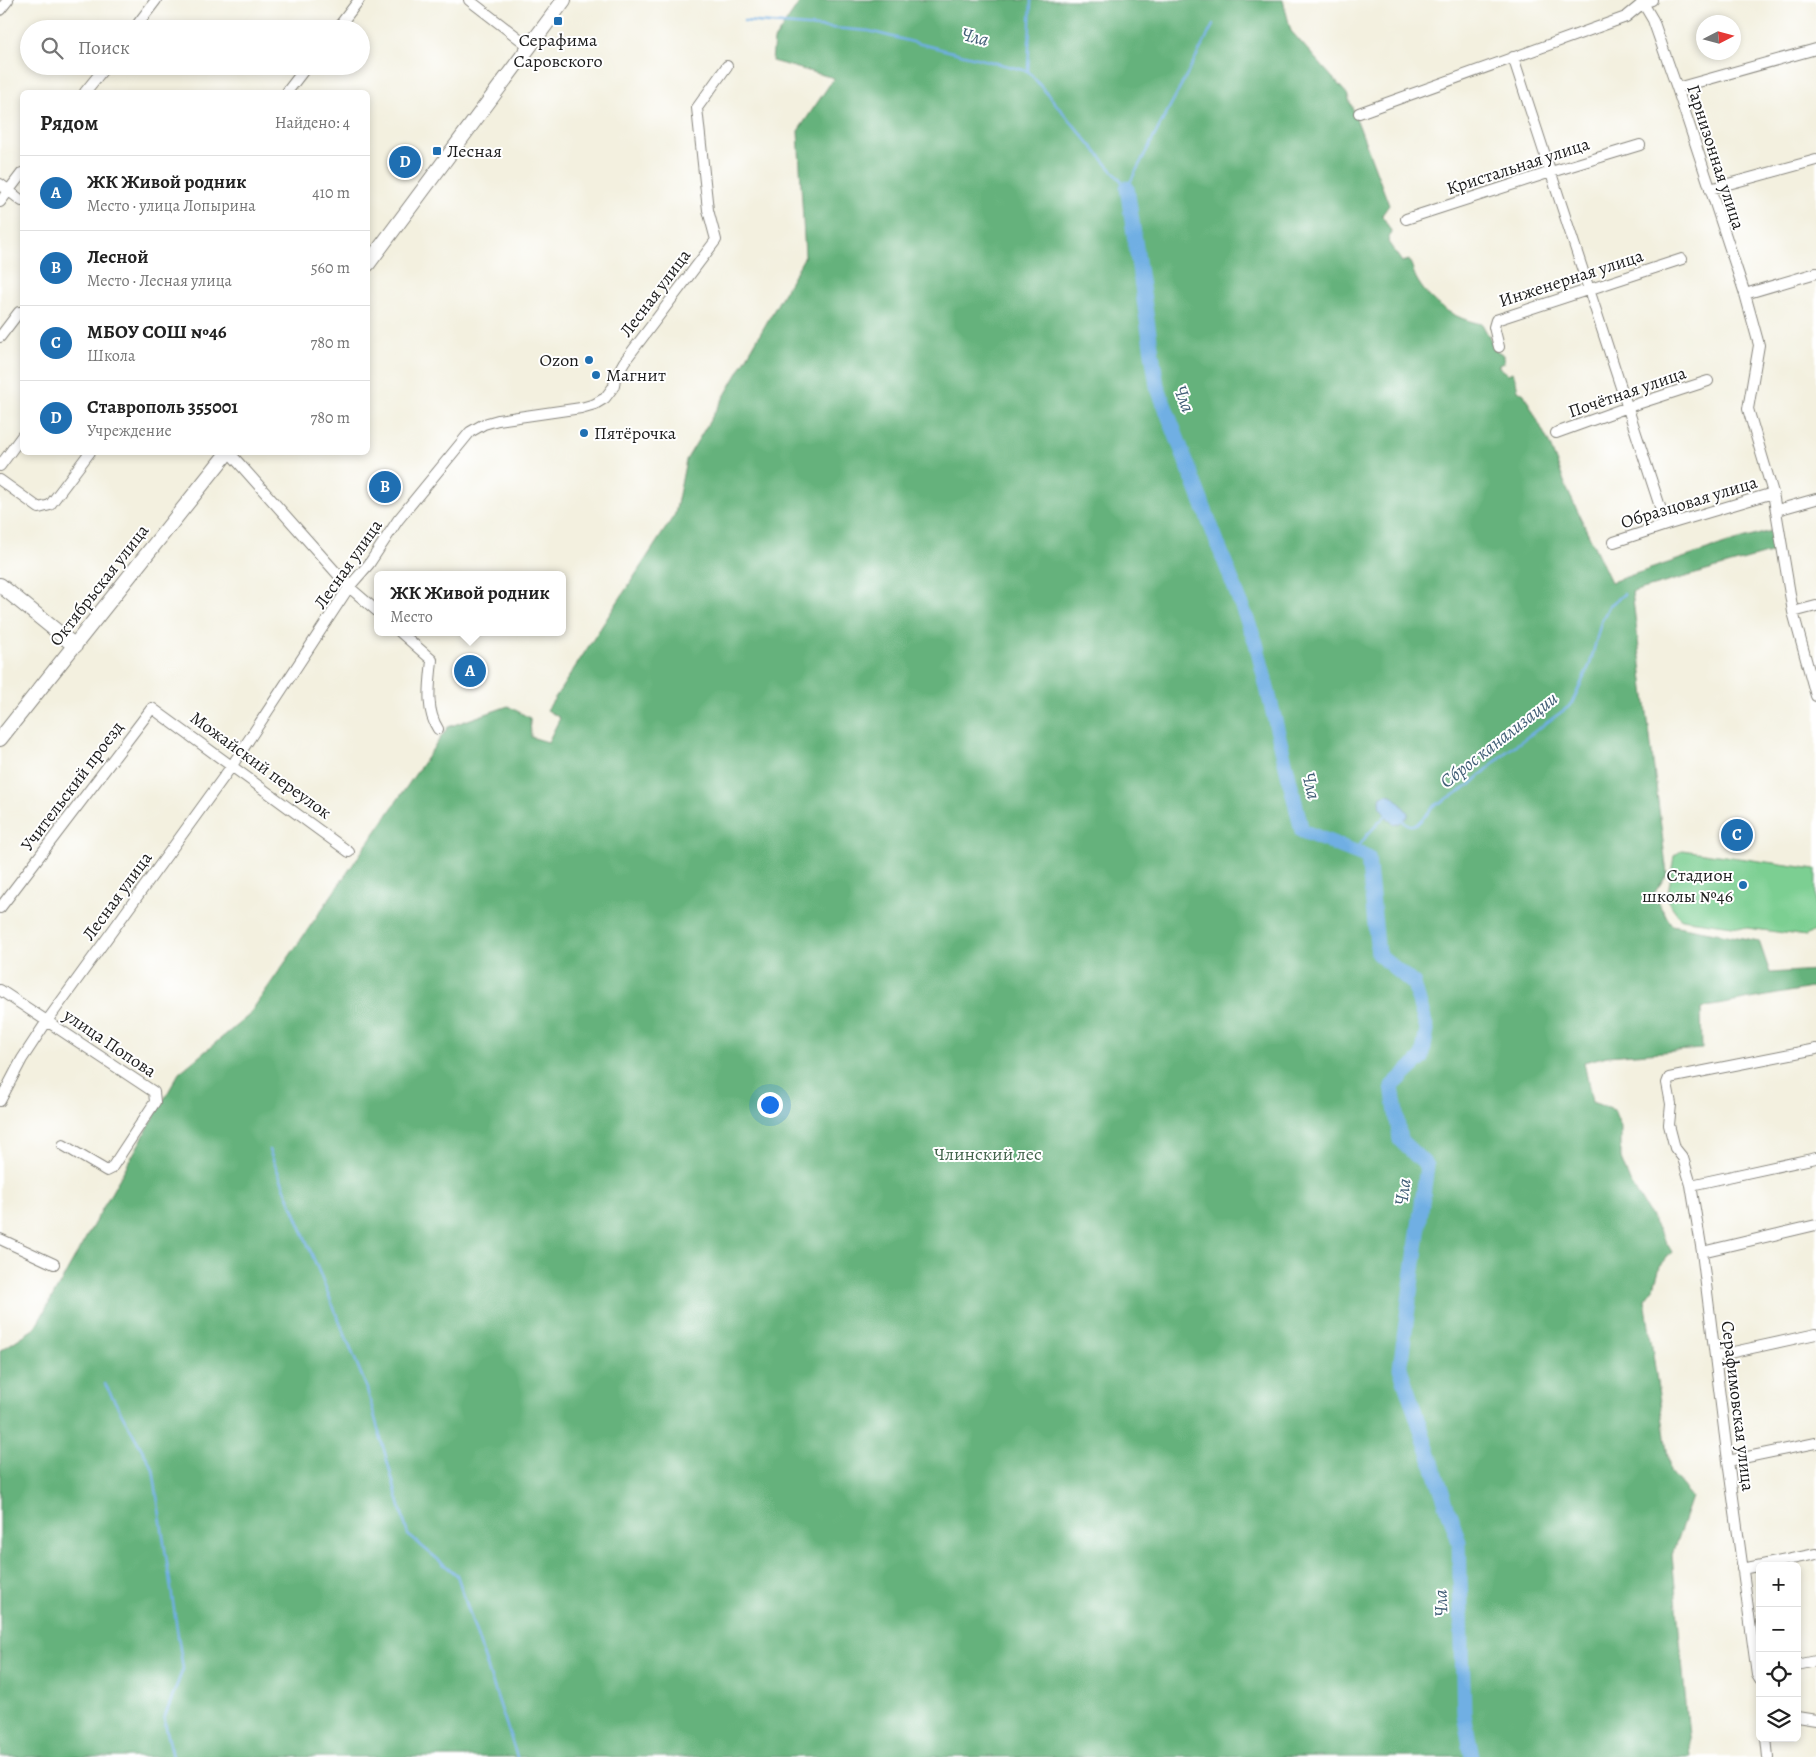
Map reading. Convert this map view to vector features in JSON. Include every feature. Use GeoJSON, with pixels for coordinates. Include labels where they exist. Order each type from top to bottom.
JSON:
{"type":"FeatureCollection","features":[{"type":"Feature","properties":{"kind":"main road"},"geometry":{"type":"LineString","coordinates":[[370,261],[564,0]]}},
{"type":"Feature","properties":{"kind":"main road","name":"Октябрьская улица"},"geometry":{"type":"LineString","coordinates":[[0,739],[226,455]]}},
{"type":"Feature","properties":{"kind":"main road"},"geometry":{"type":"LineString","coordinates":[[0,585],[75,646]]}},
{"type":"Feature","properties":{"kind":"street"},"geometry":{"type":"LineString","coordinates":[[0,10],[8,0]]}},
{"type":"Feature","properties":{"kind":"street"},"geometry":{"type":"LineString","coordinates":[[141,20],[156,0]]}},
{"type":"Feature","properties":{"kind":"street"},"geometry":{"type":"LineString","coordinates":[[344,20],[359,0]]}},
{"type":"Feature","properties":{"kind":"street"},"geometry":{"type":"LineString","coordinates":[[469,0],[530,47]]}},
{"type":"Feature","properties":{"kind":"street"},"geometry":{"type":"LineString","coordinates":[[1359,113],[1626,17],[1645,1]]}},
{"type":"Feature","properties":{"kind":"street","name":"Гарнизонная улица"},"geometry":{"type":"LineString","coordinates":[[1645,1],[1677,88],[1745,294],[1758,345],[1748,409],[1773,493],[1793,612],[1816,696]]}},
{"type":"Feature","properties":{"kind":"street"},"geometry":{"type":"LineString","coordinates":[[1677,88],[1816,49]]}},
{"type":"Feature","properties":{"kind":"street"},"geometry":{"type":"LineString","coordinates":[[1513,57],[1666,525]]}},
{"type":"Feature","properties":{"kind":"street","name":"Лесная улица"},"geometry":{"type":"LineString","coordinates":[[0,1101],[22,1059],[47,1020],[231,767],[350,588],[369,564],[398,520],[470,432],[484,424],[498,420],[581,408],[595,404],[605,398],[614,386],[615,378],[624,362],[716,240],[708,210],[697,108],[727,66]]}},
{"type":"Feature","properties":{"kind":"street"},"geometry":{"type":"LineString","coordinates":[[87,90],[99,75]]}},
{"type":"Feature","properties":{"kind":"street"},"geometry":{"type":"LineString","coordinates":[[289,90],[300,75]]}},
{"type":"Feature","properties":{"kind":"street","name":"Кристальная улица"},"geometry":{"type":"LineString","coordinates":[[1406,219],[1640,145]]}},
{"type":"Feature","properties":{"kind":"street"},"geometry":{"type":"LineString","coordinates":[[1710,189],[1816,160]]}},
{"type":"Feature","properties":{"kind":"street"},"geometry":{"type":"LineString","coordinates":[[0,202],[20,176]]}},
{"type":"Feature","properties":{"kind":"street"},"geometry":{"type":"LineString","coordinates":[[0,184],[20,199]]}},
{"type":"Feature","properties":{"kind":"street","name":"Инженерная улица"},"geometry":{"type":"LineString","coordinates":[[1499,347],[1494,327],[1496,320],[1682,259]]}},
{"type":"Feature","properties":{"kind":"street"},"geometry":{"type":"LineString","coordinates":[[1745,294],[1816,273]]}},
{"type":"Feature","properties":{"kind":"street"},"geometry":{"type":"LineString","coordinates":[[0,337],[20,312]]}},
{"type":"Feature","properties":{"kind":"street","name":"Почётная улица"},"geometry":{"type":"LineString","coordinates":[[1556,433],[1708,381]]}},
{"type":"Feature","properties":{"kind":"street"},"geometry":{"type":"LineString","coordinates":[[0,466],[20,439]]}},
{"type":"Feature","properties":{"kind":"street"},"geometry":{"type":"LineString","coordinates":[[0,480],[39,508],[50,505],[88,455]]}},
{"type":"Feature","properties":{"kind":"street"},"geometry":{"type":"LineString","coordinates":[[231,455],[350,588],[374,609]]}},
{"type":"Feature","properties":{"kind":"street","name":"Образцовая улица"},"geometry":{"type":"LineString","coordinates":[[1614,542],[1773,493]]}},
{"type":"Feature","properties":{"kind":"street"},"geometry":{"type":"LineString","coordinates":[[1777,510],[1816,499]]}},
{"type":"Feature","properties":{"kind":"street"},"geometry":{"type":"LineString","coordinates":[[1793,612],[1816,606]]}},
{"type":"Feature","properties":{"kind":"street"},"geometry":{"type":"LineString","coordinates":[[405,636],[432,660],[430,703],[432,720],[438,729]]}},
{"type":"Feature","properties":{"kind":"street","name":"Можайский переулок"},"geometry":{"type":"LineString","coordinates":[[152,708],[349,852]]}},
{"type":"Feature","properties":{"kind":"street","name":"Учительский проезд"},"geometry":{"type":"LineString","coordinates":[[0,908],[152,708]]}},
{"type":"Feature","properties":{"kind":"street","name":"улица Попова"},"geometry":{"type":"LineString","coordinates":[[0,990],[154,1092],[156,1102],[111,1169],[107,1171],[63,1145]]}},
{"type":"Feature","properties":{"kind":"street","name":"Серафимовская улица"},"geometry":{"type":"LineString","coordinates":[[1756,1656],[1742,1569],[1702,1252],[1691,1185],[1683,1158],[1675,1148],[1669,1125],[1671,1104],[1667,1083],[1669,1078],[1816,1049]]}},
{"type":"Feature","properties":{"kind":"street"},"geometry":{"type":"LineString","coordinates":[[1691,1185],[1816,1158]]}},
{"type":"Feature","properties":{"kind":"street"},"geometry":{"type":"LineString","coordinates":[[1702,1252],[1816,1225]]}},
{"type":"Feature","properties":{"kind":"street"},"geometry":{"type":"LineString","coordinates":[[0,1239],[54,1264]]}},
{"type":"Feature","properties":{"kind":"street"},"geometry":{"type":"LineString","coordinates":[[1716,1356],[1816,1334]]}},
{"type":"Feature","properties":{"kind":"street"},"geometry":{"type":"LineString","coordinates":[[1728,1461],[1816,1443]]}},
{"type":"Feature","properties":{"kind":"street"},"geometry":{"type":"LineString","coordinates":[[1742,1569],[1816,1554]]}},
{"type":"Feature","properties":{"kind":"street"},"geometry":{"type":"LineString","coordinates":[[1801,1664],[1816,1661]]}},
{"type":"Feature","properties":{"kind":"street"},"geometry":{"type":"LineString","coordinates":[[1801,1717],[1816,1720]]}},
{"type":"Feature","properties":{"kind":"street"},"geometry":{"type":"LineString","coordinates":[[1766,1742],[1768,1757]]}},
{"type":"Feature","properties":{"kind":"green space","name":"Члинский лес"},"geometry":{"type":"Polygon","coordinates":[[[801,0],[1283,0],[1291,31],[1347,94],[1389,205],[1382,215],[1391,231],[1388,242],[1402,262],[1409,260],[1416,278],[1436,303],[1453,314],[1482,324],[1497,351],[1504,355],[1504,362],[1498,366],[1508,374],[1512,372],[1518,390],[1524,394],[1549,443],[1567,489],[1611,582],[1728,543],[1771,531],[1777,551],[1632,592],[1667,874],[1653,895],[1672,925],[1759,941],[1770,973],[1816,970],[1816,987],[1701,1008],[1702,1049],[1607,1056],[1584,1062],[1592,1102],[1614,1110],[1621,1127],[1621,1159],[1630,1182],[1672,1252],[1660,1266],[1654,1287],[1645,1299],[1670,1471],[1692,1497],[1672,1555],[1691,1757],[0,1757],[0,1351],[35,1328],[179,1073],[248,1016],[448,727],[508,706],[530,718],[531,737],[548,742],[560,718],[547,710],[675,514],[686,460],[805,256],[798,131],[834,78],[772,61],[774,40],[801,0]]]}},
{"type":"Feature","properties":{"kind":"green space","name":"Стадион школы №46"},"geometry":{"type":"Polygon","coordinates":[[[1682,850],[1816,869],[1815,930],[1806,936],[1681,919],[1667,900],[1674,856],[1682,850]]]}},
{"type":"Feature","properties":{"kind":"water"},"geometry":{"type":"Polygon","coordinates":[[[1387,794],[1394,796],[1408,813],[1408,816],[1400,823],[1394,825],[1383,812],[1380,804],[1381,796],[1387,794]]]}},
{"type":"Feature","properties":{"kind":"waterway"},"geometry":{"type":"LineString","coordinates":[[1028,71],[1031,0]]}},
{"type":"Feature","properties":{"kind":"waterway","name":"Чла"},"geometry":{"type":"LineString","coordinates":[[744,21],[869,31],[1028,71],[1127,188],[1213,25]]}},
{"type":"Feature","properties":{"kind":"waterway","name":"Чла"},"geometry":{"type":"LineString","coordinates":[[1127,188],[1157,386],[1256,643],[1302,831],[1368,857],[1378,954],[1414,984],[1427,1030],[1422,1058],[1392,1086],[1400,1140],[1427,1166],[1400,1368],[1459,1542],[1464,1714],[1472,1757]]}},
{"type":"Feature","properties":{"kind":"waterway","name":"Сброс канализации"},"geometry":{"type":"LineString","coordinates":[[1400,819],[1409,825],[1416,825],[1436,805],[1469,786],[1505,753],[1571,705],[1590,664],[1601,622],[1609,606],[1624,594]]}},
{"type":"Feature","properties":{"kind":"waterway","name":"Сброс канализации"},"geometry":{"type":"LineString","coordinates":[[1355,852],[1367,835],[1388,813]]}},
{"type":"Feature","properties":{"kind":"waterway"},"geometry":{"type":"LineString","coordinates":[[269,1150],[366,1386],[408,1535],[457,1575],[517,1757]]}},
{"type":"Feature","properties":{"kind":"waterway"},"geometry":{"type":"LineString","coordinates":[[105,1384],[153,1469],[183,1669],[164,1719],[173,1757]]}},
{"type":"Feature","properties":{"kind":"place","name":"Серафима Саровского"},"geometry":{"type":"Point","coordinates":[558,21]}},
{"type":"Feature","properties":{"kind":"place","name":"Лесная"},"geometry":{"type":"Point","coordinates":[437,151]}},
{"type":"Feature","properties":{"kind":"place","name":"Ставрополь 355001"},"geometry":{"type":"Point","coordinates":[405,162]}},
{"type":"Feature","properties":{"kind":"place","name":"Ozon"},"geometry":{"type":"Point","coordinates":[589,360]}},
{"type":"Feature","properties":{"kind":"place","name":"Магнит"},"geometry":{"type":"Point","coordinates":[596,375]}},
{"type":"Feature","properties":{"kind":"place","name":"Пятёрочка"},"geometry":{"type":"Point","coordinates":[584,433]}},
{"type":"Feature","properties":{"kind":"place","name":"Лесной"},"geometry":{"type":"Point","coordinates":[385,487]}},
{"type":"Feature","properties":{"kind":"place","name":"ЖК Живой родник"},"geometry":{"type":"Point","coordinates":[470,671]}},
{"type":"Feature","properties":{"kind":"place","name":"МБОУ СОШ №46"},"geometry":{"type":"Point","coordinates":[1737,835]}},
{"type":"Feature","properties":{"kind":"place","name":"Стадион школы №46"},"geometry":{"type":"Point","coordinates":[1743,885]}}]}
